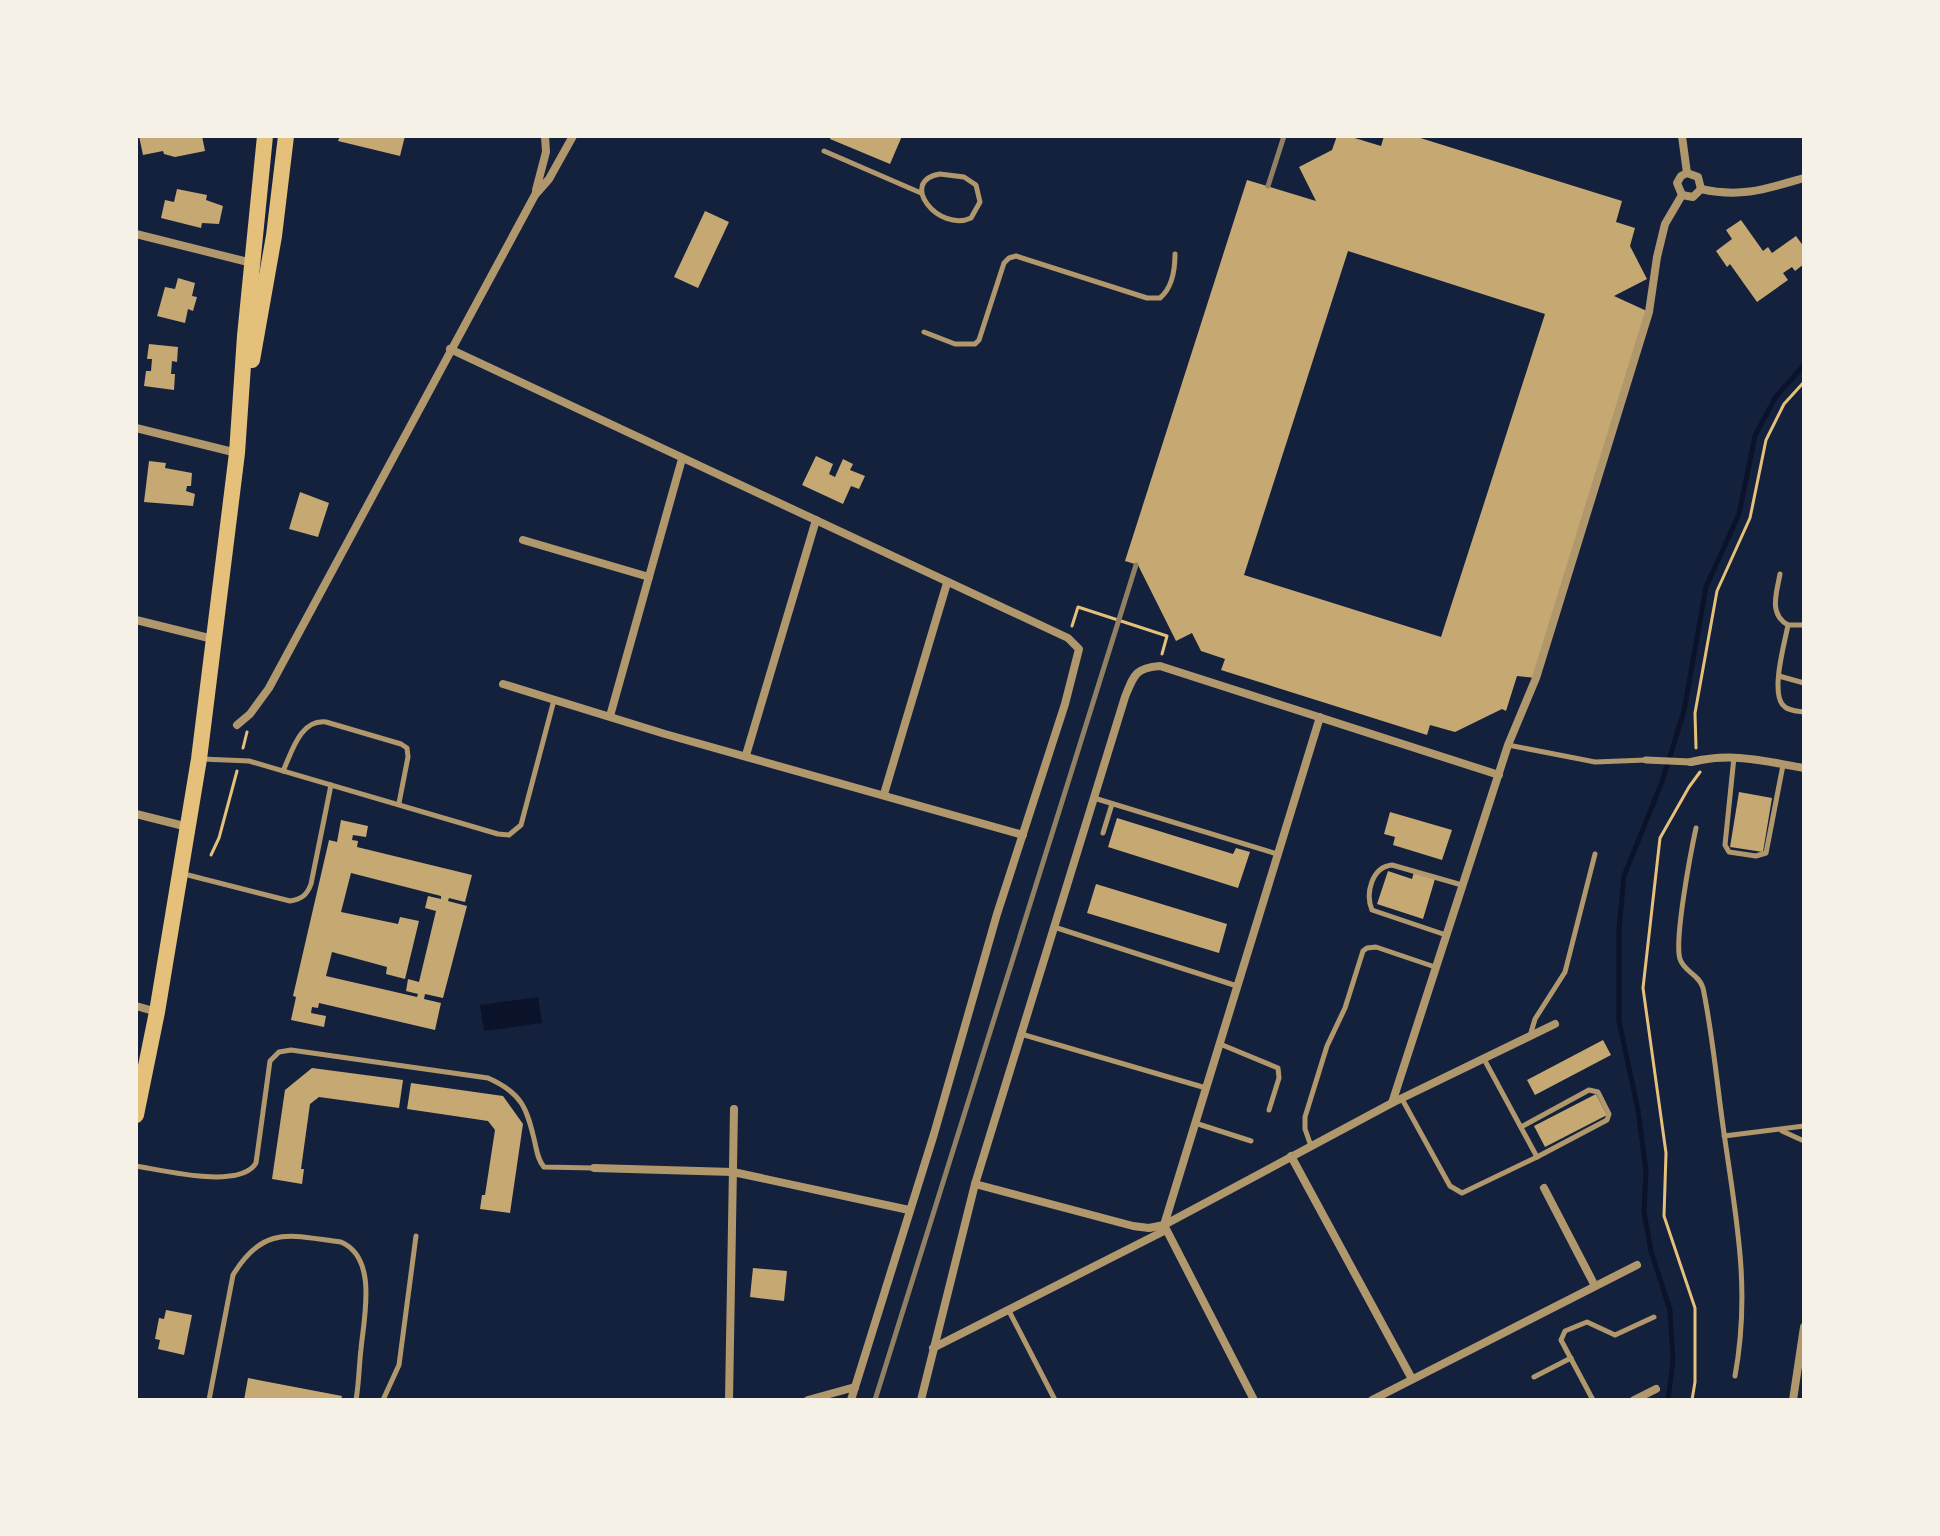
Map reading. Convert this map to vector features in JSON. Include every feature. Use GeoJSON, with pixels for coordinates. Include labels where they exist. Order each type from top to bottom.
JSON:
{"type":"FeatureCollection","features":[{"type":"Feature","properties":{"kind":"main road"},"geometry":{"type":"LineString","coordinates":[[136,1115],[157,1012],[199,759],[237,453],[243,350],[265,136]]}},
{"type":"Feature","properties":{"kind":"main road"},"geometry":{"type":"LineString","coordinates":[[240,416],[274,236],[286,136]]}},
{"type":"Feature","properties":{"kind":"street"},"geometry":{"type":"LineString","coordinates":[[535,195],[546,152],[545,136]]}},
{"type":"Feature","properties":{"kind":"street"},"geometry":{"type":"LineString","coordinates":[[237,725],[269,688],[450,349],[535,195],[549,179],[573,136]]}},
{"type":"Feature","properties":{"kind":"street"},"geometry":{"type":"LineString","coordinates":[[1682,136],[1687,173]]}},
{"type":"Feature","properties":{"kind":"street"},"geometry":{"type":"LineString","coordinates":[[1682,195],[1677,183],[1687,173],[1699,178],[1701,189]]}},
{"type":"Feature","properties":{"kind":"street"},"geometry":{"type":"LineString","coordinates":[[1701,189],[1741,194],[1804,178]]}},
{"type":"Feature","properties":{"kind":"street"},"geometry":{"type":"LineString","coordinates":[[1682,195],[1693,197],[1701,189]]}},
{"type":"Feature","properties":{"kind":"street"},"geometry":{"type":"LineString","coordinates":[[1392,1103],[1508,745],[1536,678],[1649,312],[1665,224],[1682,195]]}},
{"type":"Feature","properties":{"kind":"street"},"geometry":{"type":"LineString","coordinates":[[136,234],[253,263]]}},
{"type":"Feature","properties":{"kind":"street"},"geometry":{"type":"LineString","coordinates":[[450,349],[1068,638],[1079,649],[1065,704],[851,1400]]}},
{"type":"Feature","properties":{"kind":"street"},"geometry":{"type":"LineString","coordinates":[[136,428],[237,453]]}},
{"type":"Feature","properties":{"kind":"street"},"geometry":{"type":"LineString","coordinates":[[610,716],[682,459]]}},
{"type":"Feature","properties":{"kind":"street"},"geometry":{"type":"LineString","coordinates":[[746,755],[816,520]]}},
{"type":"Feature","properties":{"kind":"street"},"geometry":{"type":"LineString","coordinates":[[523,540],[649,577]]}},
{"type":"Feature","properties":{"kind":"street"},"geometry":{"type":"LineString","coordinates":[[884,794],[947,583]]}},
{"type":"Feature","properties":{"kind":"street"},"geometry":{"type":"LineString","coordinates":[[136,620],[213,639]]}},
{"type":"Feature","properties":{"kind":"street"},"geometry":{"type":"LineString","coordinates":[[921,1400],[975,1184],[1125,697],[1133,677],[1141,668],[1160,666],[1499,775]]}},
{"type":"Feature","properties":{"kind":"street"},"geometry":{"type":"LineString","coordinates":[[503,684],[665,734],[1023,835]]}},
{"type":"Feature","properties":{"kind":"street"},"geometry":{"type":"LineString","coordinates":[[1254,1400],[1165,1227],[1320,717]]}},
{"type":"Feature","properties":{"kind":"street"},"geometry":{"type":"LineString","coordinates":[[1646,760],[1691,762],[1734,756],[1804,768]]}},
{"type":"Feature","properties":{"kind":"street"},"geometry":{"type":"LineString","coordinates":[[136,814],[189,827]]}},
{"type":"Feature","properties":{"kind":"street"},"geometry":{"type":"LineString","coordinates":[[136,1006],[157,1012]]}},
{"type":"Feature","properties":{"kind":"street"},"geometry":{"type":"LineString","coordinates":[[933,1348],[1009,1311],[1392,1103],[1555,1024]]}},
{"type":"Feature","properties":{"kind":"street"},"geometry":{"type":"LineString","coordinates":[[729,1400],[734,1109]]}},
{"type":"Feature","properties":{"kind":"street"},"geometry":{"type":"LineString","coordinates":[[1291,1156],[1412,1379]]}},
{"type":"Feature","properties":{"kind":"street"},"geometry":{"type":"LineString","coordinates":[[594,1168],[733,1172],[909,1210]]}},
{"type":"Feature","properties":{"kind":"street"},"geometry":{"type":"LineString","coordinates":[[975,1184],[1133,1226],[1165,1227]]}},
{"type":"Feature","properties":{"kind":"street"},"geometry":{"type":"LineString","coordinates":[[1544,1188],[1595,1286]]}},
{"type":"Feature","properties":{"kind":"street"},"geometry":{"type":"LineString","coordinates":[[1372,1400],[1637,1265]]}},
{"type":"Feature","properties":{"kind":"street"},"geometry":{"type":"LineString","coordinates":[[1793,1400],[1804,1327]]}},
{"type":"Feature","properties":{"kind":"street"},"geometry":{"type":"LineString","coordinates":[[808,1400],[855,1387]]}},
{"type":"Feature","properties":{"kind":"street"},"geometry":{"type":"LineString","coordinates":[[1634,1400],[1656,1389]]}},
{"type":"Feature","properties":{"kind":"lane"},"geometry":{"type":"LineString","coordinates":[[824,151],[921,193],[926,205],[953,221],[971,218],[980,202],[977,186],[963,177],[932,176],[924,183],[921,193]]}},
{"type":"Feature","properties":{"kind":"lane"},"geometry":{"type":"LineString","coordinates":[[924,332],[955,344],[975,344],[979,340],[1004,263],[1009,258],[1016,256],[1147,298],[1160,298],[1168,292],[1175,254]]}},
{"type":"Feature","properties":{"kind":"lane"},"geometry":{"type":"LineString","coordinates":[[1780,574],[1778,617],[1788,625],[1804,625]]}},
{"type":"Feature","properties":{"kind":"lane"},"geometry":{"type":"LineString","coordinates":[[1788,625],[1778,694],[1783,706],[1804,712]]}},
{"type":"Feature","properties":{"kind":"lane"},"geometry":{"type":"LineString","coordinates":[[1779,676],[1804,683]]}},
{"type":"Feature","properties":{"kind":"lane"},"geometry":{"type":"LineString","coordinates":[[199,759],[239,761],[283,771],[498,834],[514,833],[521,825],[554,699]]}},
{"type":"Feature","properties":{"kind":"lane"},"geometry":{"type":"LineString","coordinates":[[283,771],[305,728],[314,722],[326,722],[407,748],[399,803]]}},
{"type":"Feature","properties":{"kind":"lane"},"geometry":{"type":"LineString","coordinates":[[1508,745],[1595,762],[1646,760]]}},
{"type":"Feature","properties":{"kind":"lane"},"geometry":{"type":"LineString","coordinates":[[1734,756],[1725,848],[1729,852],[1756,856],[1766,853],[1783,765]]}},
{"type":"Feature","properties":{"kind":"lane"},"geometry":{"type":"LineString","coordinates":[[180,874],[290,901],[299,899],[308,893],[311,884],[331,785]]}},
{"type":"Feature","properties":{"kind":"lane"},"geometry":{"type":"LineString","coordinates":[[1094,798],[1278,855]]}},
{"type":"Feature","properties":{"kind":"lane"},"geometry":{"type":"LineString","coordinates":[[1103,833],[1112,804]]}},
{"type":"Feature","properties":{"kind":"lane"},"geometry":{"type":"LineString","coordinates":[[1696,828],[1687,874],[1679,953],[1683,966],[1698,977],[1703,988],[1742,1258],[1741,1341],[1735,1376]]}},
{"type":"Feature","properties":{"kind":"lane"},"geometry":{"type":"LineString","coordinates":[[1530,1036],[1535,1019],[1565,972],[1595,854]]}},
{"type":"Feature","properties":{"kind":"lane"},"geometry":{"type":"LineString","coordinates":[[1447,936],[1375,913],[1369,902],[1373,884],[1379,869],[1392,865],[1463,886]]}},
{"type":"Feature","properties":{"kind":"lane"},"geometry":{"type":"LineString","coordinates":[[1054,927],[1237,986]]}},
{"type":"Feature","properties":{"kind":"lane"},"geometry":{"type":"LineString","coordinates":[[1311,1146],[1305,1129],[1305,1117],[1327,1046],[1345,1008],[1363,951],[1376,947],[1436,967]]}},
{"type":"Feature","properties":{"kind":"lane"},"geometry":{"type":"LineString","coordinates":[[1021,1034],[1206,1088]]}},
{"type":"Feature","properties":{"kind":"lane"},"geometry":{"type":"LineString","coordinates":[[1219,1044],[1278,1068],[1279,1078],[1269,1110]]}},
{"type":"Feature","properties":{"kind":"lane"},"geometry":{"type":"LineString","coordinates":[[136,1166],[216,1177],[251,1170],[256,1163],[270,1061],[279,1052],[291,1050],[488,1078],[512,1091],[522,1103],[538,1159],[544,1167],[594,1168]]}},
{"type":"Feature","properties":{"kind":"lane"},"geometry":{"type":"LineString","coordinates":[[1484,1059],[1537,1157]]}},
{"type":"Feature","properties":{"kind":"lane"},"geometry":{"type":"LineString","coordinates":[[1402,1098],[1450,1186],[1459,1192],[1466,1192],[1607,1120],[1608,1110],[1598,1092],[1589,1090],[1521,1127]]}},
{"type":"Feature","properties":{"kind":"lane"},"geometry":{"type":"LineString","coordinates":[[1195,1123],[1251,1141]]}},
{"type":"Feature","properties":{"kind":"lane"},"geometry":{"type":"LineString","coordinates":[[1724,1136],[1804,1126]]}},
{"type":"Feature","properties":{"kind":"lane"},"geometry":{"type":"LineString","coordinates":[[1781,1130],[1804,1141]]}},
{"type":"Feature","properties":{"kind":"lane"},"geometry":{"type":"LineString","coordinates":[[209,1400],[233,1275],[255,1248],[276,1236],[286,1235],[341,1242],[348,1245],[359,1259],[364,1276],[365,1307],[356,1400]]}},
{"type":"Feature","properties":{"kind":"lane"},"geometry":{"type":"LineString","coordinates":[[383,1400],[399,1365],[416,1236]]}},
{"type":"Feature","properties":{"kind":"lane"},"geometry":{"type":"LineString","coordinates":[[1009,1311],[1055,1400]]}},
{"type":"Feature","properties":{"kind":"lane"},"geometry":{"type":"LineString","coordinates":[[1593,1400],[1561,1340],[1569,1328],[1587,1322],[1615,1335],[1654,1317]]}},
{"type":"Feature","properties":{"kind":"lane"},"geometry":{"type":"LineString","coordinates":[[1534,1377],[1571,1358]]}},
{"type":"Feature","properties":{"kind":"path"},"geometry":{"type":"LineString","coordinates":[[1692,1400],[1695,1382],[1695,1308],[1664,1216],[1666,1153],[1643,988],[1660,838],[1689,787],[1713,757],[1697,750],[1695,713],[1717,591],[1750,518],[1766,440],[1784,404],[1804,382]]}},
{"type":"Feature","properties":{"kind":"path"},"geometry":{"type":"LineString","coordinates":[[1068,638],[1078,607],[1167,636],[1160,666]]}},
{"type":"Feature","properties":{"kind":"path"},"geometry":{"type":"LineString","coordinates":[[211,855],[219,838],[247,732],[245,719]]}},
{"type":"Feature","properties":{"kind":"water"},"geometry":{"type":"Polygon","coordinates":[[[538,997],[542,1023],[484,1031],[480,1005],[538,997]]]}},
{"type":"Feature","properties":{"kind":"building"},"geometry":{"type":"Polygon","coordinates":[[[139,136],[202,136],[205,151],[175,157],[163,151],[143,155],[139,136]]]}},
{"type":"Feature","properties":{"kind":"building"},"geometry":{"type":"Polygon","coordinates":[[[340,136],[405,136],[400,156],[338,141],[340,136]]]}},
{"type":"Feature","properties":{"kind":"building"},"geometry":{"type":"Polygon","coordinates":[[[831,136],[902,136],[890,164],[830,139],[831,136]]]}},
{"type":"Feature","properties":{"kind":"building"},"geometry":{"type":"Polygon","coordinates":[[[1337,136],[1348,136],[1381,146],[1384,136],[1414,136],[1622,201],[1616,222],[1635,228],[1630,246],[1647,279],[1614,296],[1649,312],[1536,678],[1517,676],[1506,711],[1502,709],[1455,732],[1430,725],[1427,735],[1221,670],[1225,659],[1201,651],[1192,633],[1176,641],[1138,565],[1125,561],[1247,180],[1316,201],[1299,167],[1332,150],[1337,136]],[[1348,251],[1244,575],[1441,637],[1545,314],[1348,251]]]}},
{"type":"Feature","properties":{"kind":"building"},"geometry":{"type":"Polygon","coordinates":[[[177,189],[207,195],[206,200],[223,206],[219,224],[202,223],[201,228],[161,218],[165,200],[174,202],[177,189]]]}},
{"type":"Feature","properties":{"kind":"building"},"geometry":{"type":"Polygon","coordinates":[[[705,211],[729,222],[698,288],[674,277],[705,211]]]}},
{"type":"Feature","properties":{"kind":"building"},"geometry":{"type":"Polygon","coordinates":[[[1741,220],[1763,251],[1768,247],[1772,253],[1796,236],[1804,247],[1804,264],[1795,271],[1792,267],[1783,273],[1788,280],[1757,302],[1730,264],[1727,267],[1716,251],[1732,239],[1726,230],[1741,220]]]}},
{"type":"Feature","properties":{"kind":"building"},"geometry":{"type":"Polygon","coordinates":[[[178,278],[195,283],[192,296],[197,297],[193,311],[188,309],[185,323],[157,316],[165,287],[175,289],[178,278]]]}},
{"type":"Feature","properties":{"kind":"building"},"geometry":{"type":"Polygon","coordinates":[[[149,344],[178,347],[177,362],[172,361],[174,390],[144,386],[146,371],[151,371],[152,359],[147,359],[149,344]]]}},
{"type":"Feature","properties":{"kind":"building"},"geometry":{"type":"Polygon","coordinates":[[[816,456],[833,464],[829,474],[835,477],[843,459],[853,464],[850,470],[865,476],[859,489],[851,486],[843,504],[802,485],[816,456]]]}},
{"type":"Feature","properties":{"kind":"building"},"geometry":{"type":"Polygon","coordinates":[[[149,461],[166,463],[165,468],[192,473],[191,486],[187,486],[186,491],[195,494],[193,506],[144,502],[149,461]]]}},
{"type":"Feature","properties":{"kind":"building"},"geometry":{"type":"Polygon","coordinates":[[[300,492],[329,503],[318,537],[289,529],[300,492]]]}},
{"type":"Feature","properties":{"kind":"building"},"geometry":{"type":"Polygon","coordinates":[[[1739,792],[1772,798],[1763,852],[1730,847],[1739,792]]]}},
{"type":"Feature","properties":{"kind":"building"},"geometry":{"type":"Polygon","coordinates":[[[1390,812],[1452,830],[1442,860],[1393,845],[1395,837],[1384,834],[1390,812]]]}},
{"type":"Feature","properties":{"kind":"building"},"geometry":{"type":"Polygon","coordinates":[[[1117,818],[1233,854],[1236,848],[1250,852],[1238,888],[1108,847],[1117,818]]]}},
{"type":"Feature","properties":{"kind":"building"},"geometry":{"type":"Polygon","coordinates":[[[341,820],[368,826],[366,837],[353,835],[352,840],[358,841],[357,847],[472,875],[465,902],[449,898],[448,901],[467,906],[443,998],[425,994],[424,999],[441,1003],[435,1030],[319,1003],[318,1008],[312,1007],[311,1013],[326,1016],[324,1027],[291,1020],[296,997],[293,996],[329,840],[337,842],[341,820]],[[351,873],[341,912],[398,924],[400,917],[419,921],[405,979],[386,974],[387,967],[332,952],[326,976],[417,997],[418,994],[406,991],[408,979],[419,982],[436,911],[425,908],[428,896],[441,899],[441,896],[351,873]]]}},
{"type":"Feature","properties":{"kind":"building"},"geometry":{"type":"Polygon","coordinates":[[[1388,871],[1412,879],[1414,872],[1435,879],[1423,919],[1377,904],[1388,871]]]}},
{"type":"Feature","properties":{"kind":"building"},"geometry":{"type":"Polygon","coordinates":[[[1096,884],[1227,924],[1219,953],[1087,913],[1096,884]]]}},
{"type":"Feature","properties":{"kind":"building"},"geometry":{"type":"Polygon","coordinates":[[[1603,1040],[1611,1055],[1535,1095],[1527,1080],[1603,1040]]]}},
{"type":"Feature","properties":{"kind":"building"},"geometry":{"type":"Polygon","coordinates":[[[312,1068],[403,1080],[399,1108],[319,1097],[310,1104],[301,1169],[304,1169],[302,1184],[272,1179],[285,1090],[312,1068]]]}},
{"type":"Feature","properties":{"kind":"building"},"geometry":{"type":"Polygon","coordinates":[[[411,1083],[503,1096],[523,1124],[510,1213],[480,1209],[495,1130],[488,1121],[407,1109],[411,1083]]]}},
{"type":"Feature","properties":{"kind":"building"},"geometry":{"type":"Polygon","coordinates":[[[1596,1094],[1607,1115],[1545,1147],[1534,1126],[1596,1094]]]}},
{"type":"Feature","properties":{"kind":"building"},"geometry":{"type":"Polygon","coordinates":[[[753,1268],[787,1271],[784,1301],[750,1297],[753,1268]]]}},
{"type":"Feature","properties":{"kind":"building"},"geometry":{"type":"Polygon","coordinates":[[[166,1310],[192,1315],[184,1355],[158,1349],[160,1340],[155,1339],[159,1318],[164,1319],[166,1310]]]}},
{"type":"Feature","properties":{"kind":"building"},"geometry":{"type":"Polygon","coordinates":[[[248,1378],[342,1396],[341,1400],[244,1400],[248,1378]]]}},
{"type":"Feature","properties":{"kind":"waterway"},"geometry":{"type":"LineString","coordinates":[[1668,1400],[1673,1361],[1670,1310],[1651,1251],[1644,1212],[1646,1171],[1638,1110],[1619,1021],[1619,929],[1624,876],[1662,782],[1684,711],[1706,587],[1739,514],[1755,436],[1775,398],[1804,365]]}},
{"type":"Feature","properties":{"kind":"railway"},"geometry":{"type":"LineString","coordinates":[[1268,186],[1284,136]]}},
{"type":"Feature","properties":{"kind":"railway"},"geometry":{"type":"LineString","coordinates":[[875,1400],[1136,565]]}}]}
